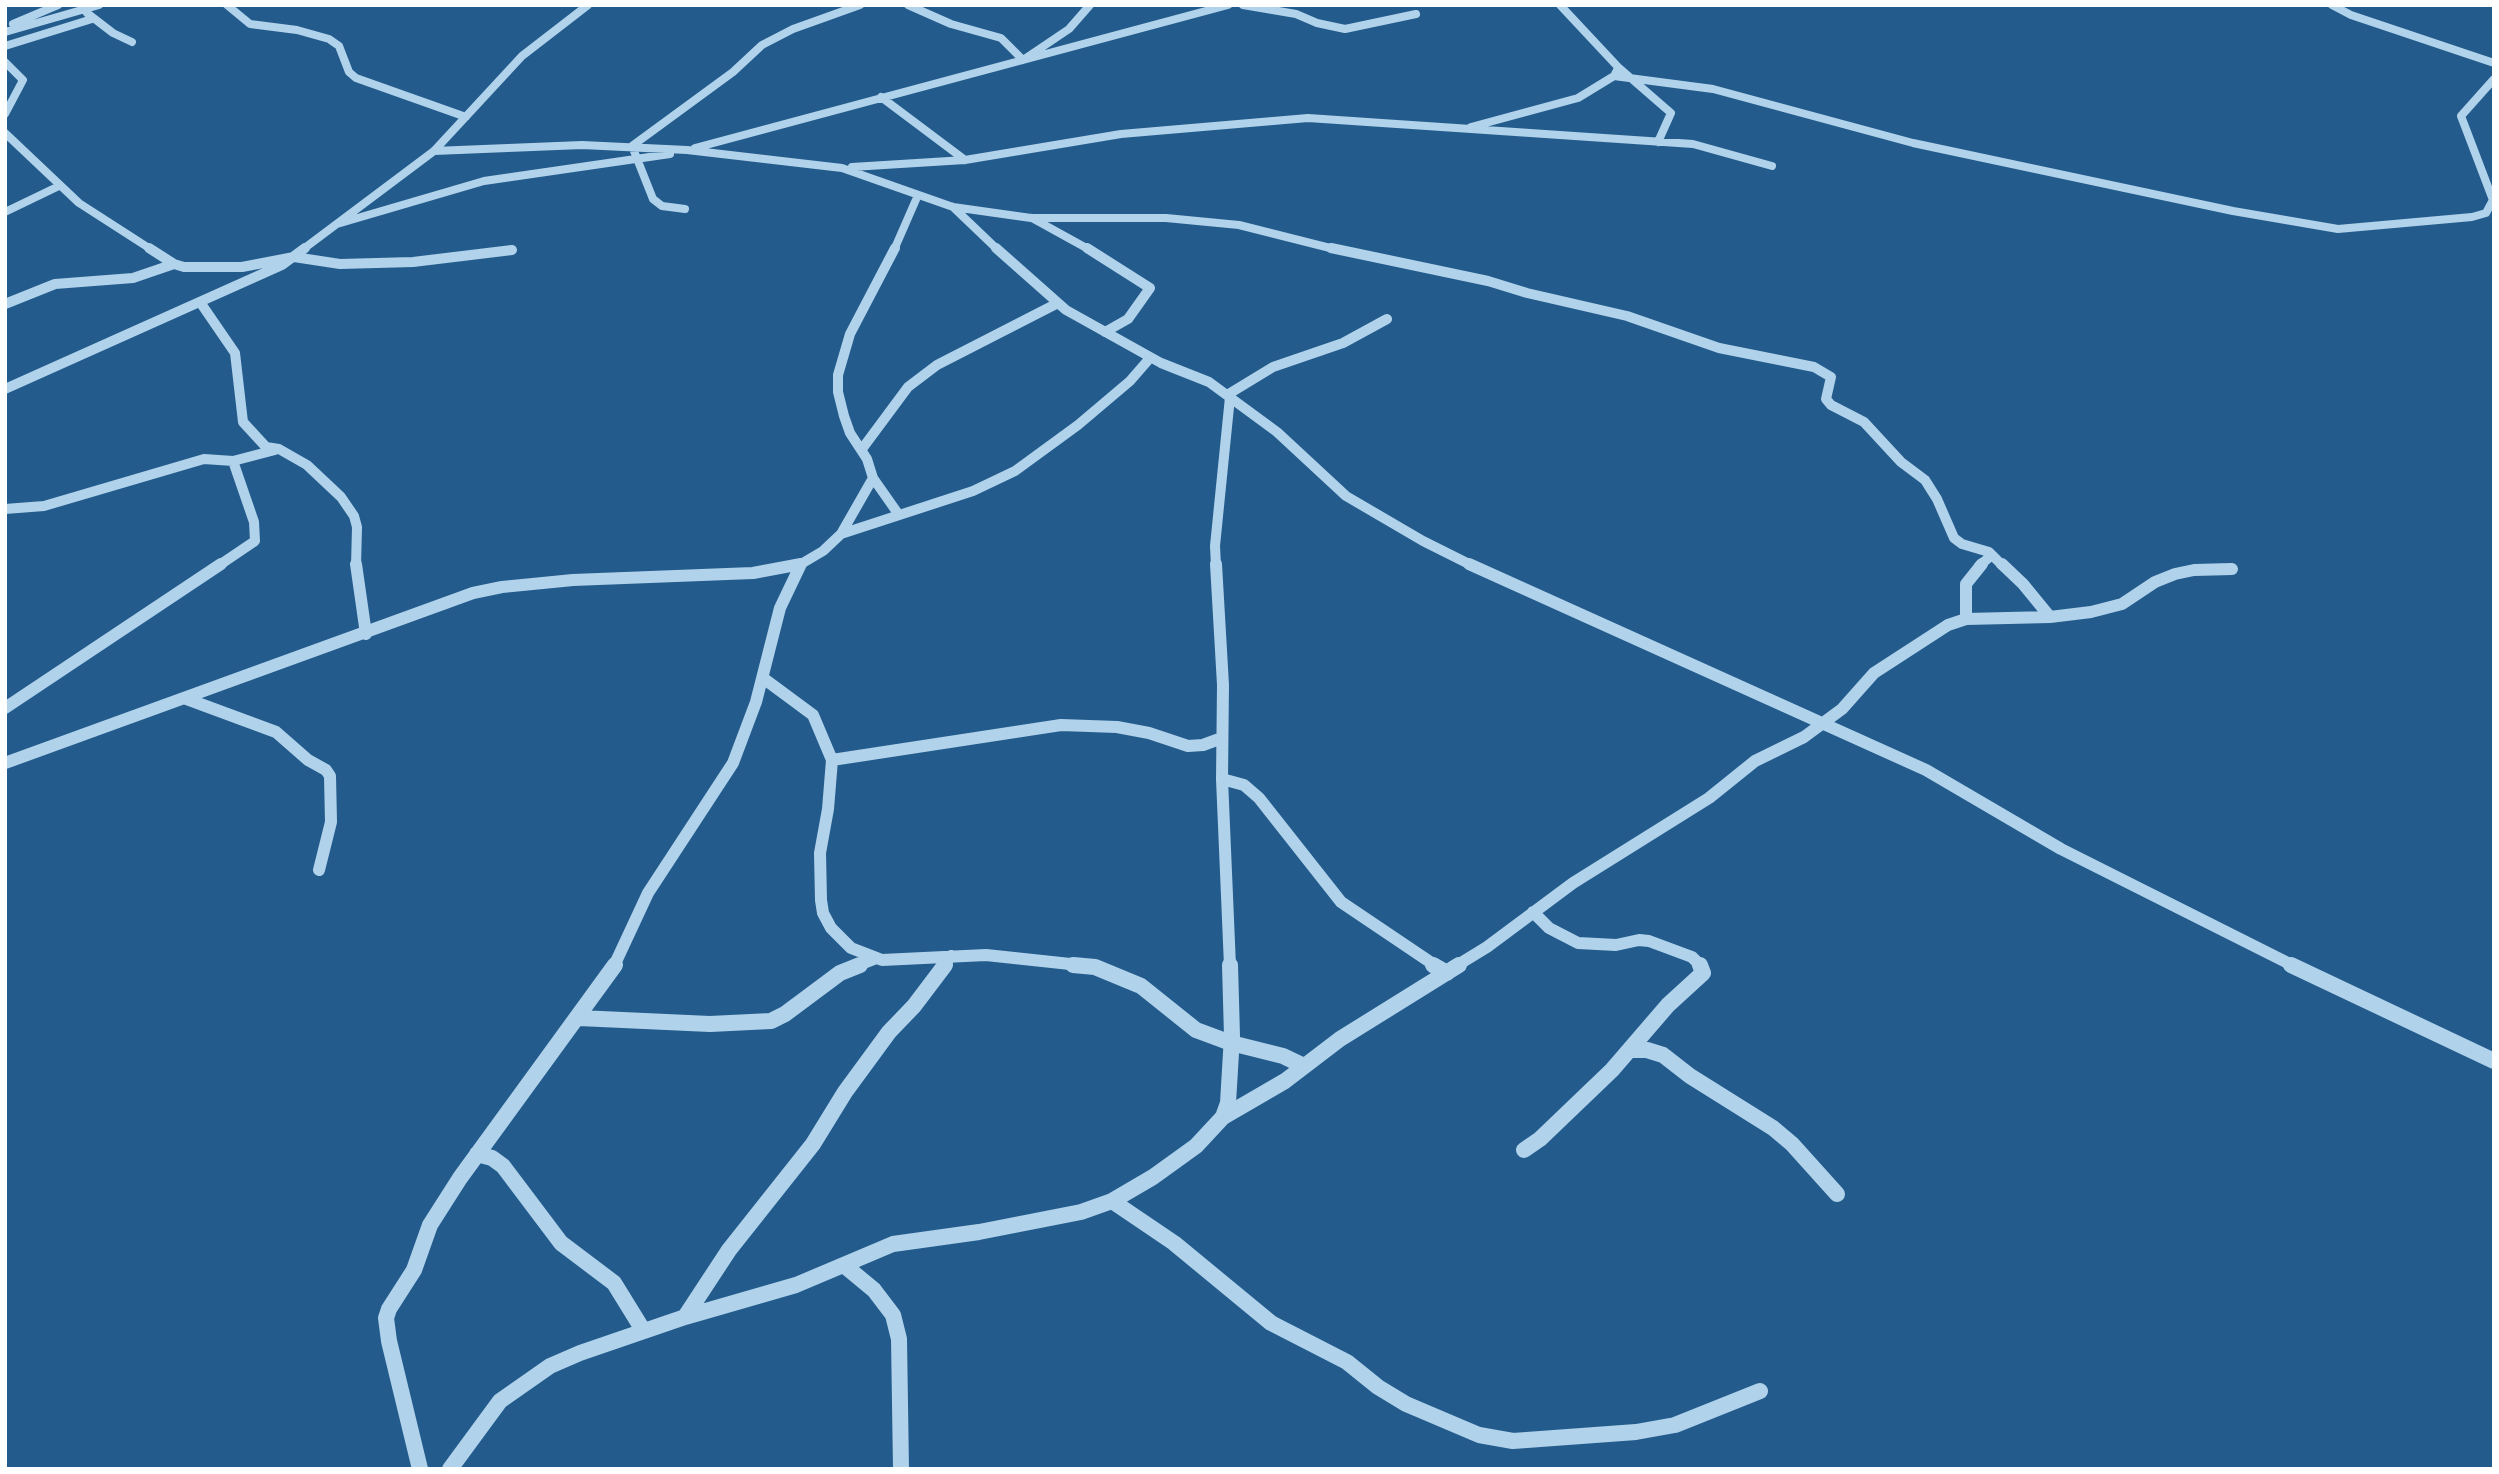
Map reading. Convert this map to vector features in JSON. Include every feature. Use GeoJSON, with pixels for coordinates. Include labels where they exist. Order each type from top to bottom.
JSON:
{"type":"FeatureCollection","features":[{"type":"Feature","properties":{"kind":"street"},"geometry":{"type":"LineString","coordinates":[[5,26],[58,5]]}},
{"type":"Feature","properties":{"kind":"street"},"geometry":{"type":"LineString","coordinates":[[5,32],[82,7],[99,5]]}},
{"type":"Feature","properties":{"kind":"street"},"geometry":{"type":"LineString","coordinates":[[227,5],[250,24],[297,30],[329,38],[339,47],[349,72],[356,78],[466,117]]}},
{"type":"Feature","properties":{"kind":"street"},"geometry":{"type":"LineString","coordinates":[[5,389],[273,270],[293,257],[434,151],[522,56],[588,5]]}},
{"type":"Feature","properties":{"kind":"street"},"geometry":{"type":"LineString","coordinates":[[632,146],[733,72],[762,45],[793,29],[860,5]]}},
{"type":"Feature","properties":{"kind":"street"},"geometry":{"type":"LineString","coordinates":[[908,5],[951,24],[1001,38],[1023,60]]}},
{"type":"Feature","properties":{"kind":"street"},"geometry":{"type":"LineString","coordinates":[[1023,60],[1069,29],[1090,5]]}},
{"type":"Feature","properties":{"kind":"street"},"geometry":{"type":"LineString","coordinates":[[337,224],[484,180],[687,150],[1228,5]]}},
{"type":"Feature","properties":{"kind":"street"},"geometry":{"type":"LineString","coordinates":[[1243,5],[1296,14],[1317,23],[1345,29],[1416,14]]}},
{"type":"Feature","properties":{"kind":"street"},"geometry":{"type":"LineString","coordinates":[[1560,5],[1618,67],[1671,113],[1658,142]]}},
{"type":"Feature","properties":{"kind":"street"},"geometry":{"type":"LineString","coordinates":[[2332,5],[2351,15],[2494,63]]}},
{"type":"Feature","properties":{"kind":"street"},"geometry":{"type":"LineString","coordinates":[[82,7],[92,19],[132,42]]}},
{"type":"Feature","properties":{"kind":"street"},"geometry":{"type":"LineString","coordinates":[[5,46],[92,19]]}},
{"type":"Feature","properties":{"kind":"street"},"geometry":{"type":"LineString","coordinates":[[5,62],[23,80],[5,114]]}},
{"type":"Feature","properties":{"kind":"street"},"geometry":{"type":"LineString","coordinates":[[1464,129],[1578,98],[1614,76],[1618,67]]}},
{"type":"Feature","properties":{"kind":"street"},"geometry":{"type":"LineString","coordinates":[[1614,76],[1713,89],[1913,143],[2233,211],[2337,229],[2472,218],[2486,213],[2493,200],[2461,116],[2494,79]]}},
{"type":"Feature","properties":{"kind":"street"},"geometry":{"type":"LineString","coordinates":[[881,97],[965,160]]}},
{"type":"Feature","properties":{"kind":"street"},"geometry":{"type":"LineString","coordinates":[[434,151],[558,145],[632,146],[842,168],[965,160],[1121,135],[1308,118],[1705,146],[1772,166]]}},
{"type":"Feature","properties":{"kind":"street"},"geometry":{"type":"LineString","coordinates":[[5,133],[79,203],[174,264],[184,267],[234,268],[293,257],[346,264],[426,261],[512,250]]}},
{"type":"Feature","properties":{"kind":"street"},"geometry":{"type":"LineString","coordinates":[[632,146],[656,203],[685,209]]}},
{"type":"Feature","properties":{"kind":"street"},"geometry":{"type":"LineString","coordinates":[[842,168],[953,207],[1031,218],[1166,218],[1239,225],[1619,314],[1719,348],[1814,367],[1831,377],[1826,399],[1831,405],[1864,422],[1901,462],[1925,480],[1937,499],[1954,538],[1992,555],[2023,584],[2050,617]]}},
{"type":"Feature","properties":{"kind":"street"},"geometry":{"type":"LineString","coordinates":[[5,212],[59,186]]}},
{"type":"Feature","properties":{"kind":"street"},"geometry":{"type":"LineString","coordinates":[[899,515],[873,478],[862,449],[850,433],[838,392],[838,375],[850,334],[897,245],[918,195]]}},
{"type":"Feature","properties":{"kind":"street"},"geometry":{"type":"LineString","coordinates":[[953,207],[1025,276],[1058,303],[1150,358],[1204,379],[1304,454],[1346,496],[1423,541],[1490,574],[1823,721],[1944,779],[2061,849],[2365,1002],[2494,1061]]}},
{"type":"Feature","properties":{"kind":"street"},"geometry":{"type":"LineString","coordinates":[[1031,218],[1101,256],[1150,288],[1128,319],[1105,332]]}},
{"type":"Feature","properties":{"kind":"street"},"geometry":{"type":"LineString","coordinates":[[5,304],[55,284],[133,278],[174,264]]}},
{"type":"Feature","properties":{"kind":"street"},"geometry":{"type":"LineString","coordinates":[[200,302],[235,353],[243,422],[262,444],[279,449],[307,465],[341,497],[354,516],[357,527],[356,568],[366,634]]}},
{"type":"Feature","properties":{"kind":"street"},"geometry":{"type":"LineString","coordinates":[[862,449],[908,387],[937,365],[1058,303]]}},
{"type":"Feature","properties":{"kind":"street"},"geometry":{"type":"LineString","coordinates":[[1228,396],[1273,368],[1343,343],[1387,319]]}},
{"type":"Feature","properties":{"kind":"street"},"geometry":{"type":"LineString","coordinates":[[841,534],[973,491],[1015,471],[1078,425],[1130,382],[1150,358]]}},
{"type":"Feature","properties":{"kind":"street"},"geometry":{"type":"LineString","coordinates":[[1223,1118],[1230,1085],[1230,956],[1222,779],[1223,685],[1214,546],[1228,396]]}},
{"type":"Feature","properties":{"kind":"street"},"geometry":{"type":"LineString","coordinates":[[5,509],[44,506],[204,460],[233,461],[279,449]]}},
{"type":"Feature","properties":{"kind":"street"},"geometry":{"type":"LineString","coordinates":[[5,708],[255,541],[254,522],[233,461]]}},
{"type":"Feature","properties":{"kind":"street"},"geometry":{"type":"LineString","coordinates":[[5,763],[460,598],[502,587],[573,580],[753,573],[801,564],[822,551],[841,534],[873,478]]}},
{"type":"Feature","properties":{"kind":"street"},"geometry":{"type":"LineString","coordinates":[[1966,619],[1966,584],[1979,566],[1992,555]]}},
{"type":"Feature","properties":{"kind":"street"},"geometry":{"type":"LineString","coordinates":[[420,1469],[389,1341],[386,1318],[393,1300],[418,1261],[430,1225],[477,1154],[579,1018],[617,962],[641,905],[672,853],[733,764],[746,735],[764,678],[769,646],[780,608],[801,564]]}},
{"type":"Feature","properties":{"kind":"street"},"geometry":{"type":"LineString","coordinates":[[450,1469],[500,1401],[563,1360],[643,1330],[796,1285],[893,1244],[1081,1212],[1112,1201],[1184,1156],[1223,1118],[1285,1081],[1340,1039],[1447,974],[1573,883],[1709,798],[1755,761],[1798,741],[1842,709],[1874,673],[1948,625],[1966,619],[2050,617],[2110,608],[2132,598],[2155,582],[2175,575],[2194,570],[2232,569]]}},
{"type":"Feature","properties":{"kind":"street"},"geometry":{"type":"LineString","coordinates":[[764,678],[813,715],[832,760],[828,809],[820,853],[823,913],[841,940],[851,948],[875,958],[900,960],[1004,956],[1095,967],[1141,986],[1196,1030],[1231,1043],[1283,1056],[1304,1066]]}},
{"type":"Feature","properties":{"kind":"street"},"geometry":{"type":"LineString","coordinates":[[184,698],[276,732],[308,760],[326,770],[330,776],[331,822],[318,870]]}},
{"type":"Feature","properties":{"kind":"street"},"geometry":{"type":"LineString","coordinates":[[832,760],[1061,724],[1127,729],[1188,746],[1203,745],[1222,738]]}},
{"type":"Feature","properties":{"kind":"street"},"geometry":{"type":"LineString","coordinates":[[1222,779],[1244,785],[1259,799],[1341,902],[1447,974]]}},
{"type":"Feature","properties":{"kind":"street"},"geometry":{"type":"LineString","coordinates":[[1524,1150],[1540,1139],[1630,1050],[1668,1005],[1703,972],[1700,964],[1692,957],[1649,941],[1639,940],[1616,945],[1578,943],[1549,928],[1533,912]]}},
{"type":"Feature","properties":{"kind":"street"},"geometry":{"type":"LineString","coordinates":[[685,1317],[729,1250],[813,1144],[845,1092],[889,1032],[914,1006],[951,956]]}},
{"type":"Feature","properties":{"kind":"street"},"geometry":{"type":"LineString","coordinates":[[579,1018],[710,1024],[771,1021],[785,1014],[850,966],[875,958]]}},
{"type":"Feature","properties":{"kind":"street"},"geometry":{"type":"LineString","coordinates":[[1630,1050],[1647,1050],[1663,1055],[1690,1076],[1773,1128],[1792,1144],[1837,1194]]}},
{"type":"Feature","properties":{"kind":"street"},"geometry":{"type":"LineString","coordinates":[[477,1154],[492,1158],[503,1167],[561,1243],[614,1283],[643,1330]]}},
{"type":"Feature","properties":{"kind":"street"},"geometry":{"type":"LineString","coordinates":[[1112,1201],[1174,1243],[1271,1323],[1347,1362],[1399,1400],[1479,1435],[1513,1441],[1636,1432],[1675,1425],[1760,1391]]}},
{"type":"Feature","properties":{"kind":"street"},"geometry":{"type":"LineString","coordinates":[[845,1266],[874,1290],[893,1315],[898,1339],[901,1469]]}}]}
